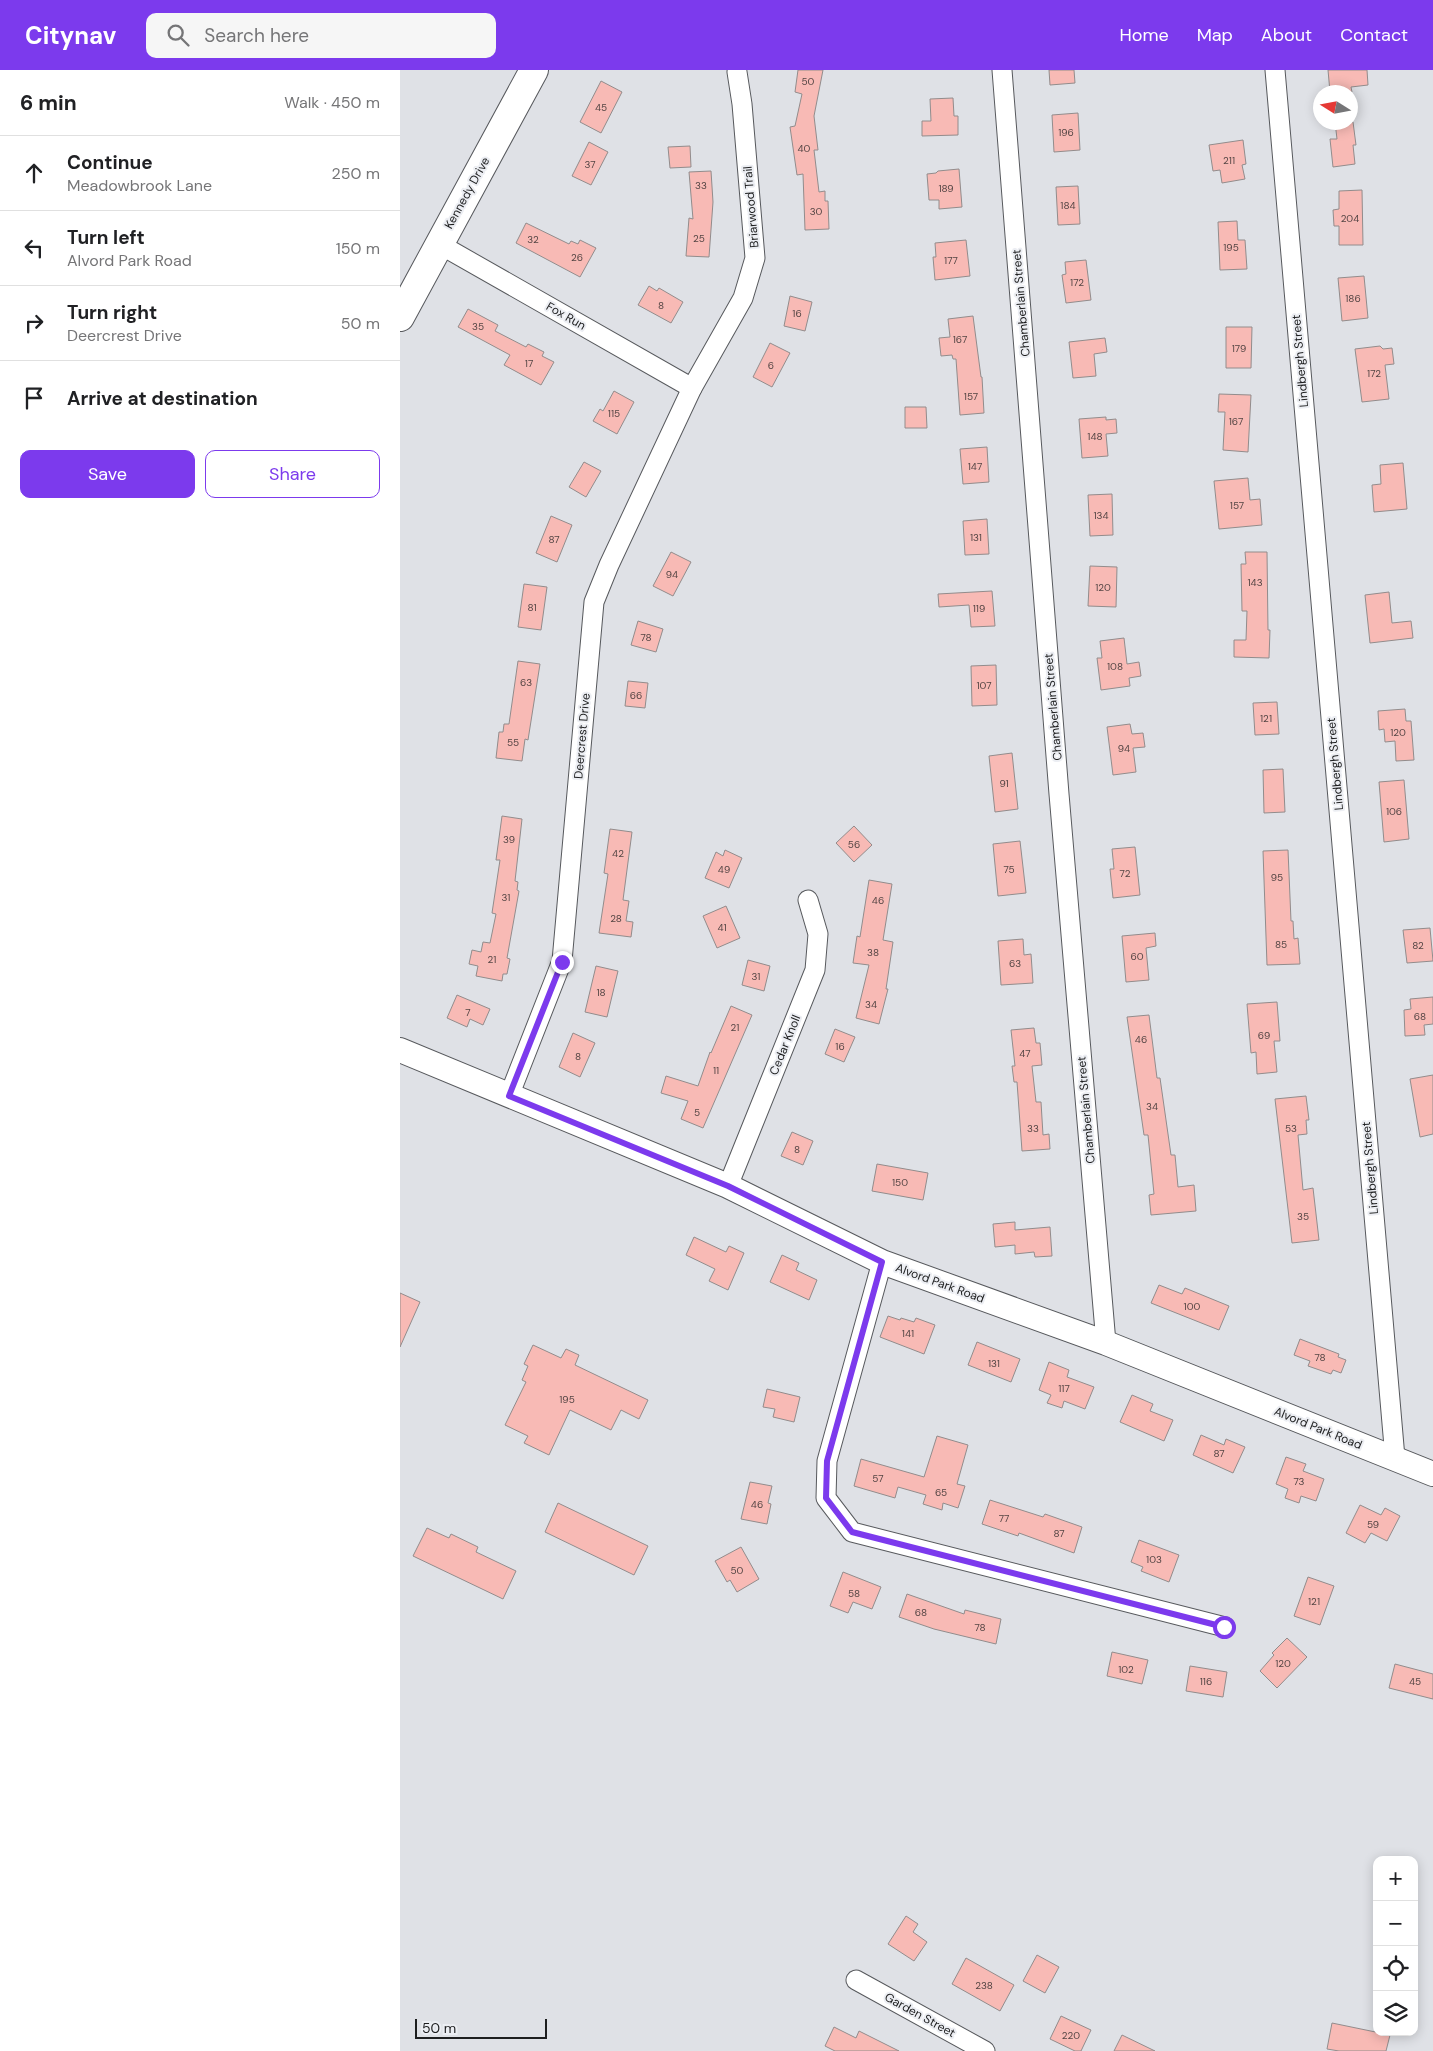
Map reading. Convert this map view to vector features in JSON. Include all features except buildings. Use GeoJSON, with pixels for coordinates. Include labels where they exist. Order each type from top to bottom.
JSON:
{"type":"FeatureCollection","features":[{"type":"Feature","properties":{"kind":"main road","name":"Kennedy Drive"},"geometry":{"type":"LineString","coordinates":[[400,317],[534,70]]}},
{"type":"Feature","properties":{"kind":"street","name":"Chamberlain Street"},"geometry":{"type":"LineString","coordinates":[[1002,70],[1059,794],[1106,1343]]}},
{"type":"Feature","properties":{"kind":"street","name":"Lindbergh Street"},"geometry":{"type":"LineString","coordinates":[[1275,70],[1396,1458]]}},
{"type":"Feature","properties":{"kind":"street","name":"Briarwood Trail"},"geometry":{"type":"LineString","coordinates":[[692,388],[743,298],[755,258],[742,104],[737,72]]}},
{"type":"Feature","properties":{"kind":"street","name":"Fox Run"},"geometry":{"type":"LineString","coordinates":[[439,244],[692,388]]}},
{"type":"Feature","properties":{"kind":"street","name":"Deercrest Drive"},"geometry":{"type":"LineString","coordinates":[[509,1096],[562,962],[594,602],[609,564],[692,388]]}},
{"type":"Feature","properties":{"kind":"street","name":"Cedar Knoll"},"geometry":{"type":"LineString","coordinates":[[728,1186],[815,970],[818,934],[808,900]]}},
{"type":"Feature","properties":{"kind":"street","name":"Alvord Park Road"},"geometry":{"type":"LineString","coordinates":[[400,1050],[728,1186],[882,1262],[1106,1343],[1433,1474]]}},
{"type":"Feature","properties":{"kind":"street"},"geometry":{"type":"LineString","coordinates":[[882,1262],[827,1461],[826,1498],[852,1532],[1224,1627]]}},
{"type":"Feature","properties":{"kind":"street","name":"Garden Street"},"geometry":{"type":"LineString","coordinates":[[856,1980],[985,2051]]}},
{"type":"Feature","properties":{"kind":"route"},"geometry":{"type":"LineString","coordinates":[[562,962],[509,1096],[728,1186],[882,1262],[827,1461],[826,1498],[852,1532],[1224,1627]]}}]}
